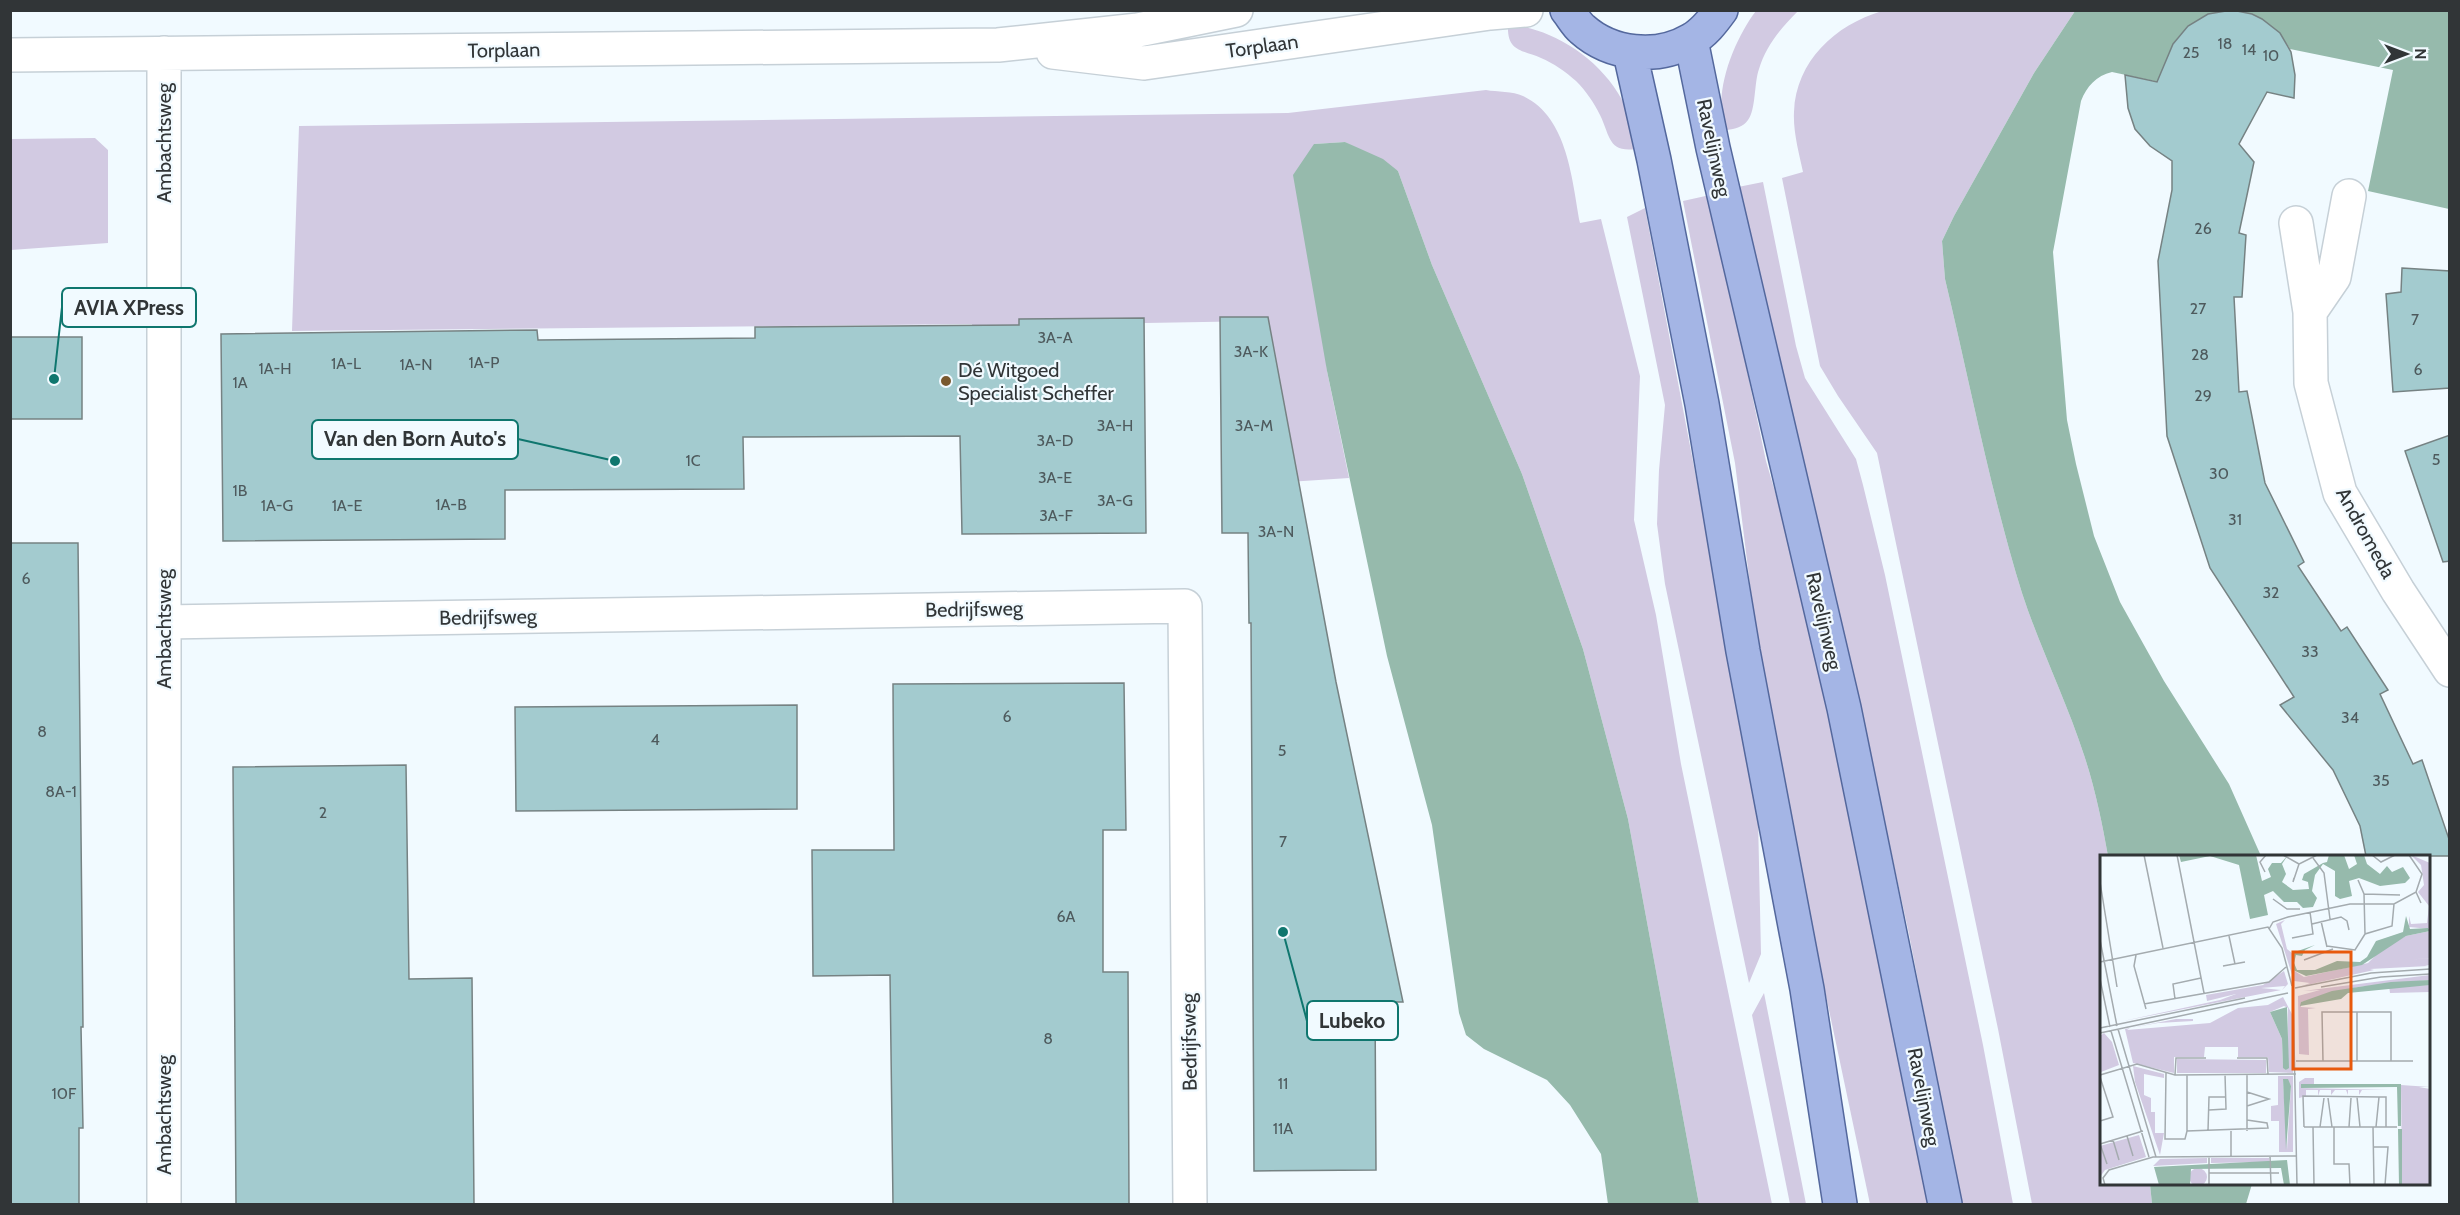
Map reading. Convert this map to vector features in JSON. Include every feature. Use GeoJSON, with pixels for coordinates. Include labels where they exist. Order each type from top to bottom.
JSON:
{"type":"FeatureCollection","features":[{"type":"Feature","properties":{"kind":"main road"},"geometry":{"type":"LineString","coordinates":[[1567,10],[1582,29],[1604,44],[1630,52],[1662,52],[1691,40],[1708,27],[1721,10]]}},
{"type":"Feature","properties":{"kind":"main road","name":"Ravelijnweg"},"geometry":{"type":"LineString","coordinates":[[1691,40],[1713,148],[1844,708],[1945,1204]]}},
{"type":"Feature","properties":{"kind":"main road"},"geometry":{"type":"LineString","coordinates":[[1630,52],[1654,160],[1702,404],[1743,651],[1807,989],[1840,1204]]}},
{"type":"Feature","properties":{"kind":"street","name":"Torplaan"},"geometry":{"type":"LineString","coordinates":[[10,55],[998,45],[1138,30],[1236,10]]}},
{"type":"Feature","properties":{"kind":"street","name":"Torplaan"},"geometry":{"type":"LineString","coordinates":[[998,45],[1144,63],[1490,13],[1526,10]]}},
{"type":"Feature","properties":{"kind":"street","name":"Ambachtsweg"},"geometry":{"type":"LineString","coordinates":[[164,53],[164,1204]]}},
{"type":"Feature","properties":{"kind":"street"},"geometry":{"type":"LineString","coordinates":[[2310,312],[2334,277],[2349,196]]}},
{"type":"Feature","properties":{"kind":"street","name":"Andromeda"},"geometry":{"type":"LineString","coordinates":[[2296,223],[2310,312],[2311,383],[2340,493],[2398,591],[2450,670]]}},
{"type":"Feature","properties":{"kind":"street","name":"Bedrijfsweg"},"geometry":{"type":"LineString","coordinates":[[164,622],[1185,606],[1190,1204]]}},
{"type":"Feature","properties":{"kind":"shaded area"},"geometry":{"type":"Polygon","coordinates":[[[1756,11],[1798,11],[1775,38],[1762,61],[1757,75],[1751,116],[1739,127],[1727,130],[1721,101],[1727,68],[1740,36],[1756,11]]]}},
{"type":"Feature","properties":{"kind":"shaded area"},"geometry":{"type":"Polygon","coordinates":[[[1882,11],[2075,11],[2034,73],[1942,241],[1945,279],[1990,476],[2011,554],[2029,613],[2084,755],[2098,805],[2108,855],[2100,855],[2100,1185],[2150,1185],[2152,1204],[2032,1204],[1998,1029],[1877,453],[1820,366],[1782,178],[1803,172],[1794,127],[1794,112],[1796,94],[1810,61],[1834,36],[1865,17],[1882,11]]]}},
{"type":"Feature","properties":{"kind":"shaded area"},"geometry":{"type":"Polygon","coordinates":[[[2075,11],[2229,11],[2212,14],[2197,21],[2173,44],[2182,87],[2112,72],[2101,76],[2089,86],[2081,101],[2053,252],[2067,420],[2094,536],[2120,602],[2164,681],[2229,784],[2261,855],[2108,855],[2098,805],[2084,755],[2022,593],[1990,476],[1945,279],[1942,241],[2034,73],[2075,11]]]}},
{"type":"Feature","properties":{"kind":"shaded area"},"geometry":{"type":"Polygon","coordinates":[[[2232,11],[2449,11],[2449,209],[2368,191],[2393,70],[2290,49],[2266,22],[2241,12],[2232,11]]]}},
{"type":"Feature","properties":{"kind":"shaded area"},"geometry":{"type":"Polygon","coordinates":[[[1508,26],[1529,28],[1562,41],[1599,69],[1626,107],[1632,124],[1636,149],[1627,150],[1615,145],[1608,136],[1595,106],[1580,85],[1555,65],[1517,49],[1510,41],[1508,26]]]}},
{"type":"Feature","properties":{"kind":"shaded area"},"geometry":{"type":"Polygon","coordinates":[[[1486,90],[1519,94],[1538,106],[1550,119],[1565,151],[1580,223],[1601,219],[1640,376],[1634,520],[1656,615],[1681,764],[1772,1204],[1699,1204],[1628,819],[1583,649],[1522,474],[1432,265],[1398,171],[1345,142],[1314,144],[1327,371],[1349,478],[1288,482],[1261,321],[1030,325],[972,379],[972,324],[292,331],[299,126],[1288,113],[1486,90]]]}},
{"type":"Feature","properties":{"kind":"shaded area"},"geometry":{"type":"Polygon","coordinates":[[[95,138],[108,150],[108,243],[11,250],[11,139],[95,138]]]}},
{"type":"Feature","properties":{"kind":"shaded area"},"geometry":{"type":"Polygon","coordinates":[[[1345,142],[1383,159],[1398,171],[1432,265],[1522,474],[1583,649],[1628,819],[1699,1204],[1608,1204],[1601,1154],[1570,1105],[1547,1080],[1484,1049],[1466,1035],[1459,1013],[1432,825],[1387,656],[1327,371],[1293,175],[1314,144],[1345,142]]]}},
{"type":"Feature","properties":{"kind":"shaded area"},"geometry":{"type":"Polygon","coordinates":[[[1763,182],[1796,346],[1805,378],[1856,459],[1863,485],[1885,575],[1983,1045],[2013,1204],[1961,1204],[1909,934],[1833,585],[1792,431],[1738,187],[1763,182]]]}},
{"type":"Feature","properties":{"kind":"shaded area"},"geometry":{"type":"Polygon","coordinates":[[[1710,195],[1766,461],[1792,550],[1834,733],[1933,1204],[1870,1204],[1792,835],[1754,617],[1735,463],[1683,201],[1710,195]]]}},
{"type":"Feature","properties":{"kind":"shaded area"},"geometry":{"type":"Polygon","coordinates":[[[1645,208],[1740,710],[1758,819],[1761,954],[1749,983],[1665,584],[1657,524],[1665,405],[1627,217],[1645,208]]]}},
{"type":"Feature","properties":{"kind":"shaded area"},"geometry":{"type":"Polygon","coordinates":[[[1764,993],[1806,1204],[1790,1204],[1752,1015],[1764,993]]]}},
{"type":"Feature","properties":{"kind":"shaded area"},"geometry":{"type":"Polygon","coordinates":[[[2150,1185],[2252,1185],[2246,1204],[2152,1204],[2150,1185]]]}},
{"type":"Feature","properties":{"kind":"building"},"geometry":{"type":"Polygon","coordinates":[[[2232,10],[2252,14],[2262,19],[2280,33],[2291,52],[2295,75],[2294,98],[2267,92],[2239,144],[2254,162],[2239,233],[2246,235],[2242,297],[2234,297],[2239,392],[2247,391],[2265,483],[2304,562],[2298,566],[2341,631],[2347,627],[2388,690],[2380,694],[2413,764],[2422,760],[2450,842],[2450,856],[2366,855],[2360,826],[2333,770],[2280,705],[2294,697],[2210,568],[2167,436],[2158,261],[2172,190],[2172,161],[2150,146],[2135,129],[2128,108],[2125,75],[2157,82],[2173,44],[2188,26],[2208,14],[2232,10]]]}},
{"type":"Feature","properties":{"kind":"building"},"geometry":{"type":"Polygon","coordinates":[[[2402,268],[2450,271],[2450,388],[2393,392],[2386,294],[2401,292],[2402,268]]]}},
{"type":"Feature","properties":{"kind":"building"},"geometry":{"type":"Polygon","coordinates":[[[1220,317],[1268,317],[1336,682],[1403,1002],[1375,1002],[1376,1170],[1254,1171],[1251,623],[1249,623],[1248,533],[1222,533],[1220,317]]]}},
{"type":"Feature","properties":{"kind":"building"},"geometry":{"type":"Polygon","coordinates":[[[1144,318],[1146,533],[962,534],[960,436],[743,437],[744,489],[505,490],[505,539],[223,541],[221,334],[537,330],[538,340],[755,338],[755,327],[1019,325],[1019,319],[1144,318]]]}},
{"type":"Feature","properties":{"kind":"building"},"geometry":{"type":"Polygon","coordinates":[[[10,337],[82,337],[82,419],[10,419],[10,337]]]}},
{"type":"Feature","properties":{"kind":"building"},"geometry":{"type":"Polygon","coordinates":[[[2450,435],[2450,561],[2443,562],[2405,451],[2450,435]]]}},
{"type":"Feature","properties":{"kind":"building"},"geometry":{"type":"Polygon","coordinates":[[[10,543],[78,543],[83,1027],[81,1027],[83,1128],[79,1128],[79,1204],[10,1204],[10,543]]]}},
{"type":"Feature","properties":{"kind":"building"},"geometry":{"type":"Polygon","coordinates":[[[1124,683],[1126,830],[1103,830],[1103,972],[1128,972],[1129,1204],[893,1204],[890,975],[813,976],[812,850],[894,850],[893,684],[1124,683]]]}},
{"type":"Feature","properties":{"kind":"building"},"geometry":{"type":"Polygon","coordinates":[[[797,705],[797,809],[516,811],[515,707],[797,705]]]}},
{"type":"Feature","properties":{"kind":"building"},"geometry":{"type":"Polygon","coordinates":[[[406,765],[409,979],[472,978],[474,1204],[236,1204],[233,767],[406,765]]]}},
{"type":"Feature","properties":{"kind":"place","name":"AVIA XPress"},"geometry":{"type":"Point","coordinates":[54,379]}},
{"type":"Feature","properties":{"kind":"place","name":"Dé Witgoed Specialist Scheffer"},"geometry":{"type":"Point","coordinates":[946,381]}},
{"type":"Feature","properties":{"kind":"place","name":"Van den Born Auto's"},"geometry":{"type":"Point","coordinates":[615,461]}},
{"type":"Feature","properties":{"kind":"place","name":"Lubeko"},"geometry":{"type":"Point","coordinates":[1283,932]}}]}
